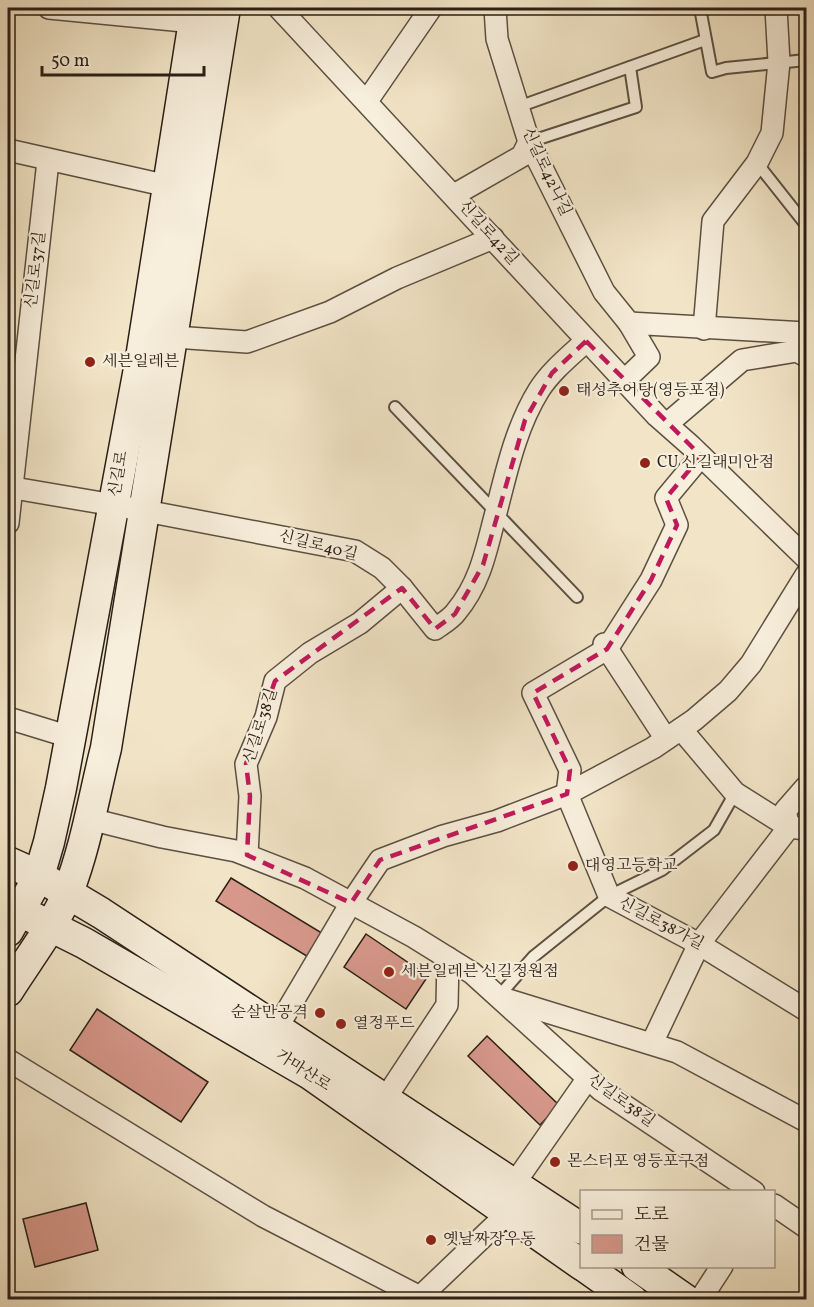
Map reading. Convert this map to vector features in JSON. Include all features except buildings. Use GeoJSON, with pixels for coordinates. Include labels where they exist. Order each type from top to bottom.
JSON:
{"type":"FeatureCollection","features":[{"type":"Feature","properties":{"kind":"main road","name":"신길로"},"geometry":{"type":"LineString","coordinates":[[8,990],[68,892],[90,819],[106,748],[174,337],[225,8]]}},
{"type":"Feature","properties":{"kind":"main road","name":"신길로"},"geometry":{"type":"LineString","coordinates":[[12,916],[39,876],[49,842],[141,358],[195,15]]}},
{"type":"Feature","properties":{"kind":"main road","name":"가마산로"},"geometry":{"type":"LineString","coordinates":[[8,862],[68,892],[386,1099],[517,1197],[580,1262]]}},
{"type":"Feature","properties":{"kind":"main road","name":"가마산로"},"geometry":{"type":"LineString","coordinates":[[12,916],[49,926],[94,949],[517,1197],[580,1228]]}},
{"type":"Feature","properties":{"kind":"main road","name":"가마산로"},"geometry":{"type":"LineString","coordinates":[[587,1268],[632,1299]]}},
{"type":"Feature","properties":{"kind":"main road"},"geometry":{"type":"LineString","coordinates":[[640,1268],[686,1299]]}},
{"type":"Feature","properties":{"kind":"street"},"geometry":{"type":"LineString","coordinates":[[49,8],[195,15]]}},
{"type":"Feature","properties":{"kind":"street","name":"신길로42길"},"geometry":{"type":"LineString","coordinates":[[279,8],[624,381],[807,558]]}},
{"type":"Feature","properties":{"kind":"street"},"geometry":{"type":"LineString","coordinates":[[367,101],[430,8]]}},
{"type":"Feature","properties":{"kind":"street","name":"신길로42나길"},"geometry":{"type":"LineString","coordinates":[[495,8],[497,39],[529,142],[604,292],[629,323],[650,357],[624,381]]}},
{"type":"Feature","properties":{"kind":"street"},"geometry":{"type":"LineString","coordinates":[[704,329],[713,220],[758,163],[772,134],[779,62],[776,8]]}},
{"type":"Feature","properties":{"kind":"street"},"geometry":{"type":"LineString","coordinates":[[453,195],[522,156],[529,142]]}},
{"type":"Feature","properties":{"kind":"street"},"geometry":{"type":"LineString","coordinates":[[8,150],[48,161],[168,186]]}},
{"type":"Feature","properties":{"kind":"street","name":"신길로37길"},"geometry":{"type":"LineString","coordinates":[[8,523],[9,487],[48,161]]}},
{"type":"Feature","properties":{"kind":"street"},"geometry":{"type":"LineString","coordinates":[[174,337],[248,342],[330,312],[397,279],[493,238]]}},
{"type":"Feature","properties":{"kind":"street"},"geometry":{"type":"LineString","coordinates":[[629,323],[807,333]]}},
{"type":"Feature","properties":{"kind":"street"},"geometry":{"type":"LineString","coordinates":[[765,356],[767,331]]}},
{"type":"Feature","properties":{"kind":"street","name":"신길로40길"},"geometry":{"type":"LineString","coordinates":[[9,487],[355,551],[382,568],[402,588],[435,629],[455,614],[471,592],[483,565],[508,464],[538,391],[552,373],[586,341]]}},
{"type":"Feature","properties":{"kind":"street"},"geometry":{"type":"LineString","coordinates":[[666,424],[742,360],[797,351],[807,356]]}},
{"type":"Feature","properties":{"kind":"street"},"geometry":{"type":"LineString","coordinates":[[567,794],[570,770],[533,693],[605,647],[651,580],[677,525],[666,498],[701,456]]}},
{"type":"Feature","properties":{"kind":"street"},"geometry":{"type":"LineString","coordinates":[[351,903],[380,860],[443,836],[497,821],[567,794],[653,748],[674,734],[728,691],[751,664],[807,575]]}},
{"type":"Feature","properties":{"kind":"street","name":"신길로38길"},"geometry":{"type":"LineString","coordinates":[[247,855],[250,796],[246,764],[266,717],[275,681],[309,653],[360,623],[402,588]]}},
{"type":"Feature","properties":{"kind":"street"},"geometry":{"type":"LineString","coordinates":[[605,647],[674,734],[735,793],[798,828]]}},
{"type":"Feature","properties":{"kind":"street"},"geometry":{"type":"LineString","coordinates":[[8,718],[70,737]]}},
{"type":"Feature","properties":{"kind":"street"},"geometry":{"type":"LineString","coordinates":[[798,828],[785,811],[807,787]]}},
{"type":"Feature","properties":{"kind":"street","name":"신길로38가길"},"geometry":{"type":"LineString","coordinates":[[567,794],[609,896],[699,944],[807,1010]]}},
{"type":"Feature","properties":{"kind":"street","name":"신길로38길"},"geometry":{"type":"LineString","coordinates":[[90,819],[162,837],[236,851],[305,878],[351,903],[472,973],[601,1090],[752,1190]]}},
{"type":"Feature","properties":{"kind":"street"},"geometry":{"type":"LineString","coordinates":[[652,1043],[699,944],[798,828]]}},
{"type":"Feature","properties":{"kind":"street","name":"가마산로"},"geometry":{"type":"LineString","coordinates":[[277,1028],[351,903]]}},
{"type":"Feature","properties":{"kind":"street"},"geometry":{"type":"LineString","coordinates":[[386,1099],[447,1005],[448,958]]}},
{"type":"Feature","properties":{"kind":"street"},"geometry":{"type":"LineString","coordinates":[[498,997],[677,1052],[807,1121]]}},
{"type":"Feature","properties":{"kind":"street"},"geometry":{"type":"LineString","coordinates":[[8,1060],[263,1216],[420,1297],[517,1197],[588,1078]]}},
{"type":"Feature","properties":{"kind":"street"},"geometry":{"type":"LineString","coordinates":[[775,1205],[807,1227]]}},
{"type":"Feature","properties":{"kind":"street"},"geometry":{"type":"LineString","coordinates":[[700,1299],[721,1268]]}},
{"type":"Feature","properties":{"kind":"lane"},"geometry":{"type":"LineString","coordinates":[[700,8],[712,72],[726,68],[807,60]]}},
{"type":"Feature","properties":{"kind":"lane"},"geometry":{"type":"LineString","coordinates":[[518,107],[705,40]]}},
{"type":"Feature","properties":{"kind":"lane"},"geometry":{"type":"LineString","coordinates":[[529,142],[636,107],[630,67]]}},
{"type":"Feature","properties":{"kind":"lane"},"geometry":{"type":"LineString","coordinates":[[758,163],[807,225]]}},
{"type":"Feature","properties":{"kind":"lane"},"geometry":{"type":"LineString","coordinates":[[395,407],[577,597]]}},
{"type":"Feature","properties":{"kind":"lane"},"geometry":{"type":"LineString","coordinates":[[498,997],[533,957],[609,896],[662,870],[714,830],[735,793]]}},
{"type":"Feature","properties":{"kind":"highlighted area"},"geometry":{"type":"Polygon","coordinates":[[[586,341],[701,456],[666,498],[677,525],[651,580],[607,649],[533,693],[570,770],[567,794],[380,860],[351,903],[247,855],[250,796],[246,764],[275,681],[402,588],[435,629],[455,614],[483,565],[525,420],[552,373],[586,341]]]}},
{"type":"Feature","properties":{"kind":"place","name":"세븐일레븐"},"geometry":{"type":"Point","coordinates":[90,362]}},
{"type":"Feature","properties":{"kind":"place","name":"태성추어탕(영등포점)"},"geometry":{"type":"Point","coordinates":[564,391]}},
{"type":"Feature","properties":{"kind":"place","name":"CU 신길래미안점"},"geometry":{"type":"Point","coordinates":[645,463]}},
{"type":"Feature","properties":{"kind":"place","name":"대영고등학교"},"geometry":{"type":"Point","coordinates":[573,866]}},
{"type":"Feature","properties":{"kind":"place","name":"세븐일레븐 신길정원점"},"geometry":{"type":"Point","coordinates":[389,972]}},
{"type":"Feature","properties":{"kind":"place","name":"순살만공격"},"geometry":{"type":"Point","coordinates":[320,1013]}},
{"type":"Feature","properties":{"kind":"place","name":"열정푸드"},"geometry":{"type":"Point","coordinates":[341,1024]}},
{"type":"Feature","properties":{"kind":"place","name":"몬스터포 영등포구점"},"geometry":{"type":"Point","coordinates":[555,1162]}},
{"type":"Feature","properties":{"kind":"place","name":"옛날짜장우동"},"geometry":{"type":"Point","coordinates":[431,1240]}}]}
